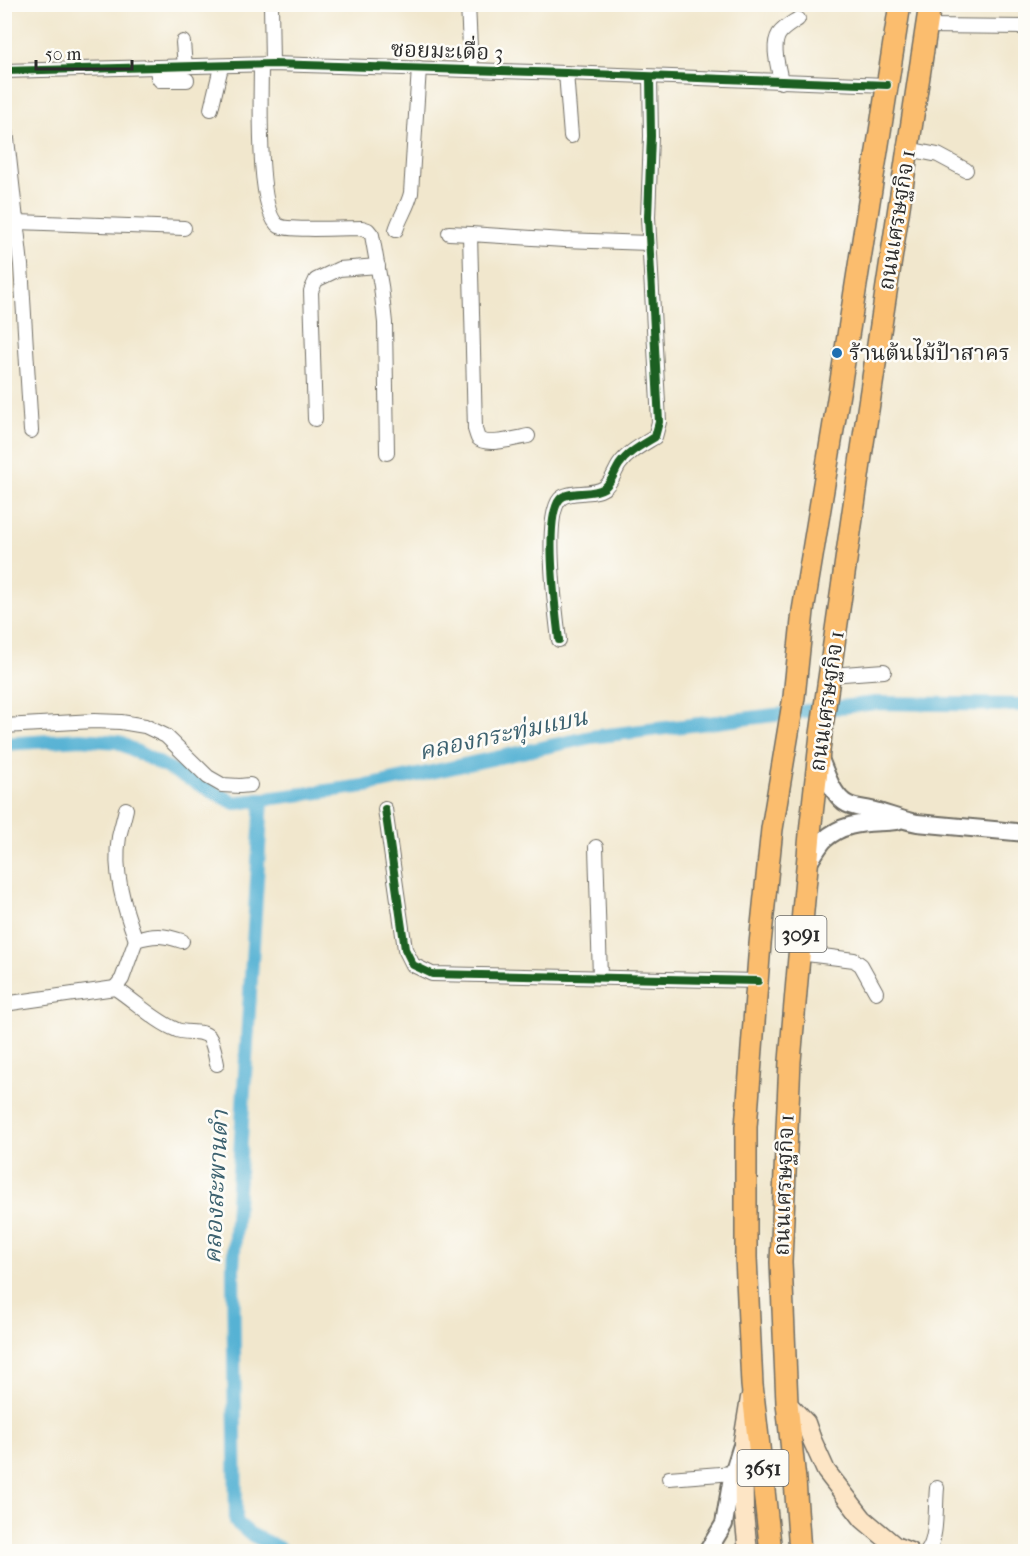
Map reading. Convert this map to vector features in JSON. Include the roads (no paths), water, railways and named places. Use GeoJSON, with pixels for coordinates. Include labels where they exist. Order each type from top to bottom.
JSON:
{"type":"FeatureCollection","features":[{"type":"Feature","properties":{"kind":"main road","name":"ถนนเศรษฐกิจ 1"},"geometry":{"type":"LineString","coordinates":[[752,1385],[746,1257],[746,1127],[772,829],[794,698],[803,611],[900,4]]}},
{"type":"Feature","properties":{"kind":"main road","name":"ถนนเศรษฐกิจ 1"},"geometry":{"type":"LineString","coordinates":[[787,1403],[781,1262],[786,1135],[810,823],[863,445],[930,4]]}},
{"type":"Feature","properties":{"kind":"main road","name":"3651"},"geometry":{"type":"LineString","coordinates":[[752,1385],[771,1551]]}},
{"type":"Feature","properties":{"kind":"main road","name":"3091"},"geometry":{"type":"LineString","coordinates":[[747,1551],[743,1441],[752,1385]]}},
{"type":"Feature","properties":{"kind":"main road","name":"3651"},"geometry":{"type":"LineString","coordinates":[[787,1403],[800,1551]]}},
{"type":"Feature","properties":{"kind":"main road"},"geometry":{"type":"LineString","coordinates":[[787,1403],[806,1424],[826,1472],[862,1519],[895,1545],[909,1551]]}},
{"type":"Feature","properties":{"kind":"street"},"geometry":{"type":"LineString","coordinates":[[271,4],[266,64],[263,182],[268,207],[271,217],[280,226],[362,228],[368,230],[372,235],[385,323],[387,453]]}},
{"type":"Feature","properties":{"kind":"street"},"geometry":{"type":"LineString","coordinates":[[468,4],[471,70]]}},
{"type":"Feature","properties":{"kind":"street"},"geometry":{"type":"LineString","coordinates":[[781,82],[776,43],[779,34],[798,20]]}},
{"type":"Feature","properties":{"kind":"street"},"geometry":{"type":"LineString","coordinates":[[927,26],[1026,27]]}},
{"type":"Feature","properties":{"kind":"street"},"geometry":{"type":"LineString","coordinates":[[183,42],[186,73]]}},
{"type":"Feature","properties":{"kind":"street","name":"ซอยมะเดื่อ 3"},"geometry":{"type":"LineString","coordinates":[[4,71],[157,67],[186,73],[221,66],[266,64],[887,86]]}},
{"type":"Feature","properties":{"kind":"street"},"geometry":{"type":"LineString","coordinates":[[211,109],[221,66]]}},
{"type":"Feature","properties":{"kind":"street"},"geometry":{"type":"LineString","coordinates":[[396,230],[411,193],[419,68]]}},
{"type":"Feature","properties":{"kind":"street"},"geometry":{"type":"LineString","coordinates":[[566,73],[571,136]]}},
{"type":"Feature","properties":{"kind":"street"},"geometry":{"type":"LineString","coordinates":[[559,640],[553,587],[552,518],[556,506],[560,499],[567,496],[595,492],[605,487],[614,477],[618,466],[631,452],[655,437],[659,422],[649,243],[650,77]]}},
{"type":"Feature","properties":{"kind":"street"},"geometry":{"type":"LineString","coordinates":[[4,112],[21,265],[31,431]]}},
{"type":"Feature","properties":{"kind":"street"},"geometry":{"type":"LineString","coordinates":[[908,149],[938,155],[966,170]]}},
{"type":"Feature","properties":{"kind":"street"},"geometry":{"type":"LineString","coordinates":[[17,222],[184,228]]}},
{"type":"Feature","properties":{"kind":"street"},"geometry":{"type":"LineString","coordinates":[[449,233],[649,243]]}},
{"type":"Feature","properties":{"kind":"street"},"geometry":{"type":"LineString","coordinates":[[470,234],[477,437],[481,441],[490,443],[528,436]]}},
{"type":"Feature","properties":{"kind":"street"},"geometry":{"type":"LineString","coordinates":[[315,419],[311,291],[316,280],[339,269],[378,266]]}},
{"type":"Feature","properties":{"kind":"street"},"geometry":{"type":"LineString","coordinates":[[830,675],[884,671]]}},
{"type":"Feature","properties":{"kind":"street"},"geometry":{"type":"LineString","coordinates":[[4,726],[121,722],[145,726],[166,736],[208,777],[222,785],[250,785]]}},
{"type":"Feature","properties":{"kind":"street"},"geometry":{"type":"LineString","coordinates":[[819,757],[833,789],[845,802],[855,807],[903,820]]}},
{"type":"Feature","properties":{"kind":"street"},"geometry":{"type":"LineString","coordinates":[[115,988],[122,978],[136,940],[125,911],[118,863],[119,839],[126,809]]}},
{"type":"Feature","properties":{"kind":"street"},"geometry":{"type":"LineString","coordinates":[[385,809],[405,949],[413,965],[432,974],[758,981]]}},
{"type":"Feature","properties":{"kind":"street"},"geometry":{"type":"LineString","coordinates":[[807,866],[823,842],[835,832],[852,824],[903,820],[1026,833]]}},
{"type":"Feature","properties":{"kind":"street"},"geometry":{"type":"LineString","coordinates":[[596,847],[600,977]]}},
{"type":"Feature","properties":{"kind":"street"},"geometry":{"type":"LineString","coordinates":[[136,940],[165,935],[182,941]]}},
{"type":"Feature","properties":{"kind":"street"},"geometry":{"type":"LineString","coordinates":[[799,953],[854,960],[861,965],[876,992]]}},
{"type":"Feature","properties":{"kind":"street"},"geometry":{"type":"LineString","coordinates":[[4,1004],[115,988],[178,1031],[205,1034],[209,1037],[213,1044],[216,1064]]}},
{"type":"Feature","properties":{"kind":"street"},"geometry":{"type":"LineString","coordinates":[[708,1551],[724,1524],[733,1473],[743,1441]]}},
{"type":"Feature","properties":{"kind":"street"},"geometry":{"type":"LineString","coordinates":[[669,1478],[733,1473]]}},
{"type":"Feature","properties":{"kind":"street"},"geometry":{"type":"LineString","coordinates":[[927,1551],[933,1537],[937,1488]]}},
{"type":"Feature","properties":{"kind":"waterway","name":"คลองกระทุ่มแบน"},"geometry":{"type":"LineString","coordinates":[[4,744],[80,739],[118,742],[235,803],[372,785],[591,737],[875,703],[1026,705]]}},
{"type":"Feature","properties":{"kind":"waterway","name":"คลองสะพานดำ"},"geometry":{"type":"LineString","coordinates":[[262,799],[233,1268],[236,1522],[250,1534],[283,1552]]}},
{"type":"Feature","properties":{"kind":"place","name":"ร้านต้นไม้ป้าสาคร"},"geometry":{"type":"Point","coordinates":[837,353]}}]}
